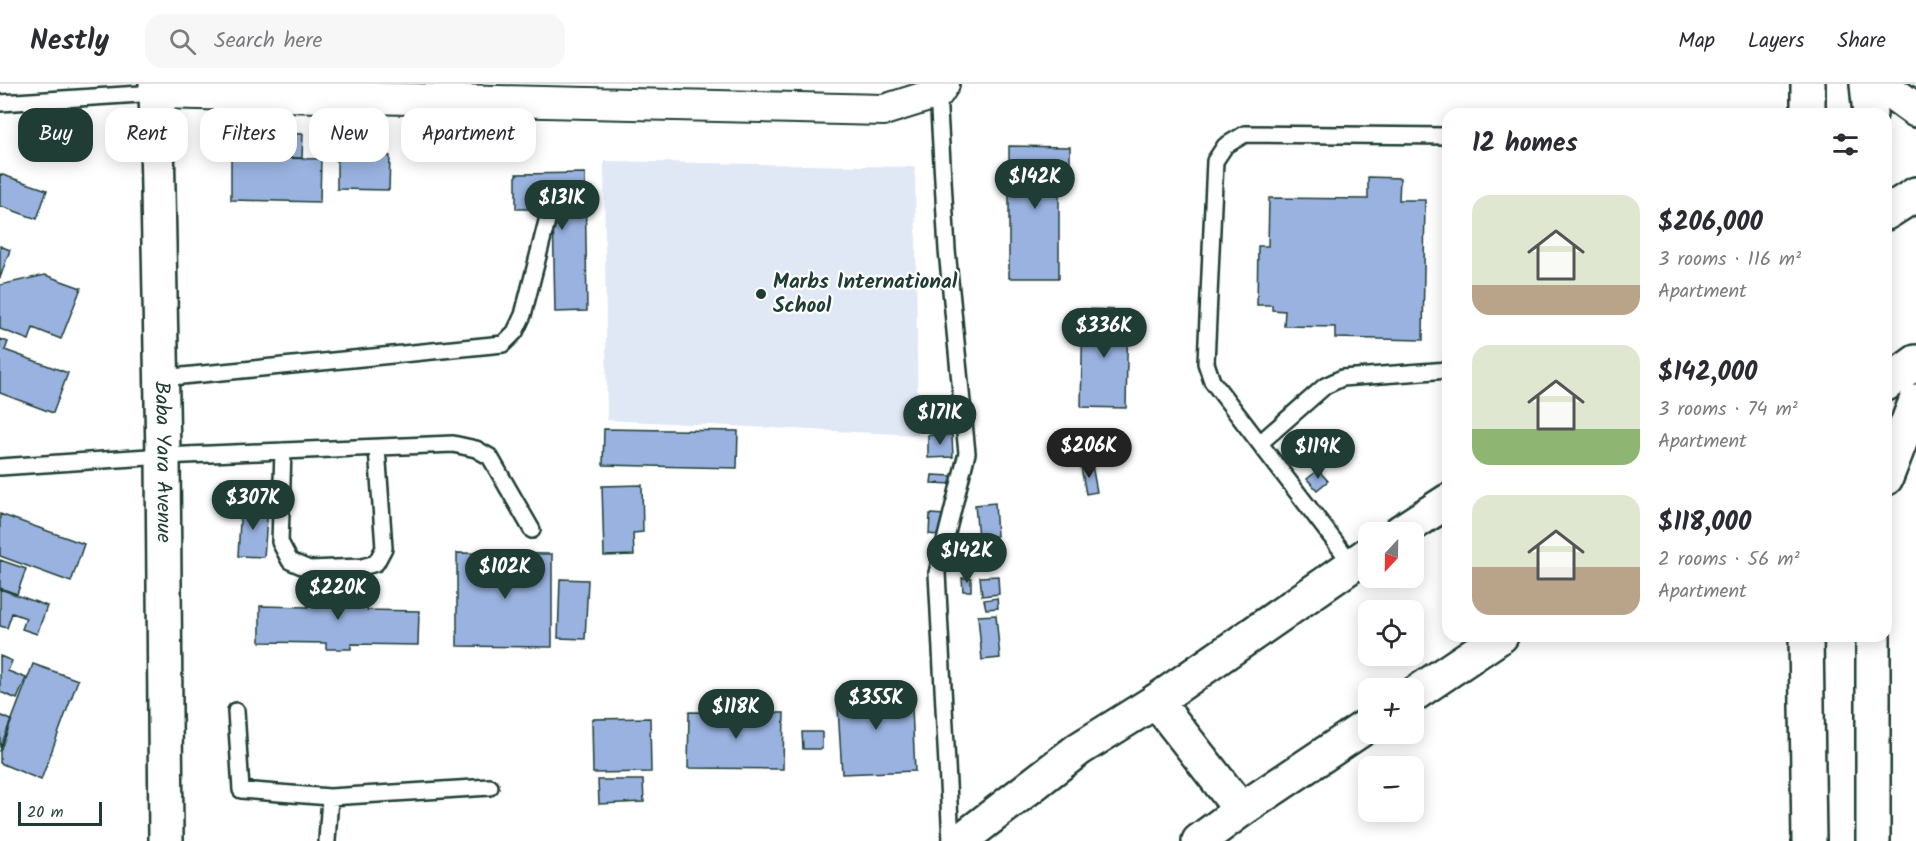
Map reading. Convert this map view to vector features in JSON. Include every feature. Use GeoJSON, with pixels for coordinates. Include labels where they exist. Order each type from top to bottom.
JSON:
{"type":"FeatureCollection","features":[{"type":"Feature","properties":{"kind":"main road"},"geometry":{"type":"LineString","coordinates":[[1808,84],[1808,108]]}},
{"type":"Feature","properties":{"kind":"main road"},"geometry":{"type":"LineString","coordinates":[[1867,84],[1869,108]]}},
{"type":"Feature","properties":{"kind":"main road"},"geometry":{"type":"LineString","coordinates":[[1885,84],[1891,92],[1916,111]]}},
{"type":"Feature","properties":{"kind":"main road","name":"Baba Yara Avenue"},"geometry":{"type":"LineString","coordinates":[[156,88],[162,378],[166,841]]}},
{"type":"Feature","properties":{"kind":"main road"},"geometry":{"type":"LineString","coordinates":[[1892,209],[1916,194]]}},
{"type":"Feature","properties":{"kind":"main road"},"geometry":{"type":"LineString","coordinates":[[1892,380],[1916,362]]}},
{"type":"Feature","properties":{"kind":"main road"},"geometry":{"type":"LineString","coordinates":[[1892,463],[1916,401]]}},
{"type":"Feature","properties":{"kind":"main road"},"geometry":{"type":"LineString","coordinates":[[1415,522],[1442,505]]}},
{"type":"Feature","properties":{"kind":"main road"},"geometry":{"type":"LineString","coordinates":[[960,841],[1079,749],[1156,701],[1358,560]]}},
{"type":"Feature","properties":{"kind":"main road"},"geometry":{"type":"LineString","coordinates":[[1424,688],[1492,642]]}},
{"type":"Feature","properties":{"kind":"main road"},"geometry":{"type":"LineString","coordinates":[[1806,642],[1809,841]]}},
{"type":"Feature","properties":{"kind":"main road"},"geometry":{"type":"LineString","coordinates":[[1873,642],[1873,841]]}},
{"type":"Feature","properties":{"kind":"main road"},"geometry":{"type":"LineString","coordinates":[[1156,701],[1241,810]]}},
{"type":"Feature","properties":{"kind":"main road"},"geometry":{"type":"LineString","coordinates":[[1199,841],[1358,732]]}},
{"type":"Feature","properties":{"kind":"street"},"geometry":{"type":"LineString","coordinates":[[156,88],[884,110],[941,88]]}},
{"type":"Feature","properties":{"kind":"lane"},"geometry":{"type":"LineString","coordinates":[[0,104],[156,88]]}},
{"type":"Feature","properties":{"kind":"lane"},"geometry":{"type":"LineString","coordinates":[[941,88],[948,250],[967,453],[937,573],[951,841]]}},
{"type":"Feature","properties":{"kind":"lane"},"geometry":{"type":"LineString","coordinates":[[1358,557],[1260,443],[1212,381],[1206,363],[1215,160],[1225,146],[1245,134],[1442,136]]}},
{"type":"Feature","properties":{"kind":"lane"},"geometry":{"type":"LineString","coordinates":[[162,378],[503,344],[515,332],[523,315],[548,221]]}},
{"type":"Feature","properties":{"kind":"lane"},"geometry":{"type":"LineString","coordinates":[[1260,443],[1326,386],[1342,378],[1442,370]]}},
{"type":"Feature","properties":{"kind":"lane"},"geometry":{"type":"LineString","coordinates":[[0,467],[163,456],[453,444],[476,449],[490,457],[532,530]]}},
{"type":"Feature","properties":{"kind":"lane"},"geometry":{"type":"LineString","coordinates":[[283,451],[280,542],[290,561],[309,569],[362,567],[376,563],[384,548],[377,447]]}},
{"type":"Feature","properties":{"kind":"lane"},"geometry":{"type":"LineString","coordinates":[[236,711],[241,790],[330,797],[490,787]]}},
{"type":"Feature","properties":{"kind":"lane"},"geometry":{"type":"LineString","coordinates":[[327,841],[330,797]]}},
{"type":"Feature","properties":{"kind":"shaded area","name":"Marbs International School"},"geometry":{"type":"Polygon","coordinates":[[[604,161],[915,167],[918,435],[607,420],[604,161]]]}},
{"type":"Feature","properties":{"kind":"building"},"geometry":{"type":"Polygon","coordinates":[[[297,134],[303,134],[302,158],[297,158],[297,134]]]}},
{"type":"Feature","properties":{"kind":"building"},"geometry":{"type":"Polygon","coordinates":[[[1009,146],[1070,147],[1070,169],[1059,169],[1059,278],[1009,278],[1009,146]]]}},
{"type":"Feature","properties":{"kind":"building"},"geometry":{"type":"Polygon","coordinates":[[[390,156],[389,190],[337,189],[337,162],[389,162],[390,156]]]}},
{"type":"Feature","properties":{"kind":"building"},"geometry":{"type":"Polygon","coordinates":[[[297,158],[321,162],[320,202],[231,200],[231,162],[297,162],[297,158]]]}},
{"type":"Feature","properties":{"kind":"building"},"geometry":{"type":"Polygon","coordinates":[[[585,173],[587,311],[555,312],[553,209],[516,209],[516,174],[585,173]]]}},
{"type":"Feature","properties":{"kind":"building"},"geometry":{"type":"Polygon","coordinates":[[[0,174],[47,190],[37,219],[0,206],[0,174]]]}},
{"type":"Feature","properties":{"kind":"building"},"geometry":{"type":"Polygon","coordinates":[[[1368,177],[1400,178],[1399,200],[1425,200],[1423,340],[1335,338],[1335,327],[1284,326],[1285,311],[1272,310],[1272,305],[1257,305],[1258,246],[1268,246],[1269,198],[1368,199],[1368,177]]]}},
{"type":"Feature","properties":{"kind":"building"},"geometry":{"type":"Polygon","coordinates":[[[0,246],[10,250],[0,278],[0,246]]]}},
{"type":"Feature","properties":{"kind":"building"},"geometry":{"type":"Polygon","coordinates":[[[45,275],[81,288],[61,339],[33,328],[29,340],[0,329],[0,285],[45,275]]]}},
{"type":"Feature","properties":{"kind":"building"},"geometry":{"type":"Polygon","coordinates":[[[1083,309],[1128,310],[1126,408],[1081,407],[1083,309]]]}},
{"type":"Feature","properties":{"kind":"building"},"geometry":{"type":"Polygon","coordinates":[[[0,339],[8,342],[5,350],[68,373],[53,413],[0,393],[0,339]]]}},
{"type":"Feature","properties":{"kind":"building"},"geometry":{"type":"Polygon","coordinates":[[[604,429],[738,431],[737,468],[603,465],[604,429]]]}},
{"type":"Feature","properties":{"kind":"building"},"geometry":{"type":"Polygon","coordinates":[[[928,435],[952,435],[953,457],[928,458],[928,435]]]}},
{"type":"Feature","properties":{"kind":"building"},"geometry":{"type":"Polygon","coordinates":[[[1092,465],[1097,492],[1086,494],[1081,467],[1092,465]]]}},
{"type":"Feature","properties":{"kind":"building"},"geometry":{"type":"Polygon","coordinates":[[[1318,470],[1328,481],[1317,490],[1307,479],[1318,470]]]}},
{"type":"Feature","properties":{"kind":"building"},"geometry":{"type":"Polygon","coordinates":[[[932,475],[953,476],[953,484],[931,483],[932,475]]]}},
{"type":"Feature","properties":{"kind":"building"},"geometry":{"type":"Polygon","coordinates":[[[642,485],[643,532],[633,533],[634,555],[604,556],[602,486],[642,485]]]}},
{"type":"Feature","properties":{"kind":"building"},"geometry":{"type":"Polygon","coordinates":[[[995,503],[997,536],[978,537],[975,505],[995,503]]]}},
{"type":"Feature","properties":{"kind":"building"},"geometry":{"type":"Polygon","coordinates":[[[241,504],[268,506],[264,557],[238,556],[241,504]]]}},
{"type":"Feature","properties":{"kind":"building"},"geometry":{"type":"Polygon","coordinates":[[[0,514],[84,544],[71,582],[0,556],[0,514]]]}},
{"type":"Feature","properties":{"kind":"building"},"geometry":{"type":"Polygon","coordinates":[[[930,514],[946,515],[945,536],[929,534],[930,514]]]}},
{"type":"Feature","properties":{"kind":"building"},"geometry":{"type":"Polygon","coordinates":[[[996,541],[997,559],[978,560],[977,542],[996,541]]]}},
{"type":"Feature","properties":{"kind":"building"},"geometry":{"type":"Polygon","coordinates":[[[457,553],[552,554],[552,647],[457,646],[457,553]]]}},
{"type":"Feature","properties":{"kind":"building"},"geometry":{"type":"Polygon","coordinates":[[[0,560],[26,569],[17,594],[0,588],[0,560]]]}},
{"type":"Feature","properties":{"kind":"building"},"geometry":{"type":"Polygon","coordinates":[[[998,576],[999,594],[982,596],[980,577],[998,576]]]}},
{"type":"Feature","properties":{"kind":"building"},"geometry":{"type":"Polygon","coordinates":[[[962,578],[971,578],[971,591],[963,591],[962,578]]]}},
{"type":"Feature","properties":{"kind":"building"},"geometry":{"type":"Polygon","coordinates":[[[560,579],[588,580],[585,639],[558,638],[560,579]]]}},
{"type":"Feature","properties":{"kind":"building"},"geometry":{"type":"Polygon","coordinates":[[[308,586],[367,587],[367,610],[419,611],[418,645],[351,644],[351,649],[326,649],[326,643],[260,642],[260,606],[308,607],[308,586]]]}},
{"type":"Feature","properties":{"kind":"building"},"geometry":{"type":"Polygon","coordinates":[[[0,589],[47,606],[37,634],[22,629],[26,618],[12,613],[7,628],[0,626],[0,589]]]}},
{"type":"Feature","properties":{"kind":"building"},"geometry":{"type":"Polygon","coordinates":[[[997,598],[998,608],[986,609],[984,600],[997,598]]]}},
{"type":"Feature","properties":{"kind":"building"},"geometry":{"type":"Polygon","coordinates":[[[996,615],[1000,658],[982,660],[978,616],[996,615]]]}},
{"type":"Feature","properties":{"kind":"building"},"geometry":{"type":"Polygon","coordinates":[[[0,656],[12,661],[8,671],[26,678],[17,699],[0,692],[0,656]]]}},
{"type":"Feature","properties":{"kind":"building"},"geometry":{"type":"Polygon","coordinates":[[[33,664],[78,680],[41,780],[0,763],[0,751],[33,664]]]}},
{"type":"Feature","properties":{"kind":"building"},"geometry":{"type":"Polygon","coordinates":[[[911,688],[915,771],[842,774],[837,691],[911,688]]]}},
{"type":"Feature","properties":{"kind":"building"},"geometry":{"type":"Polygon","coordinates":[[[689,712],[784,713],[783,769],[688,768],[689,712]]]}},
{"type":"Feature","properties":{"kind":"building"},"geometry":{"type":"Polygon","coordinates":[[[0,715],[11,720],[0,748],[0,715]]]}},
{"type":"Feature","properties":{"kind":"building"},"geometry":{"type":"Polygon","coordinates":[[[650,718],[651,772],[593,773],[592,719],[650,718]]]}},
{"type":"Feature","properties":{"kind":"building"},"geometry":{"type":"Polygon","coordinates":[[[802,732],[822,732],[822,749],[803,749],[802,732]]]}},
{"type":"Feature","properties":{"kind":"building"},"geometry":{"type":"Polygon","coordinates":[[[598,780],[643,780],[644,802],[599,804],[598,780]]]}},
{"type":"Feature","properties":{"kind":"place","name":"Marbs International School"},"geometry":{"type":"Point","coordinates":[761,294]}}]}
